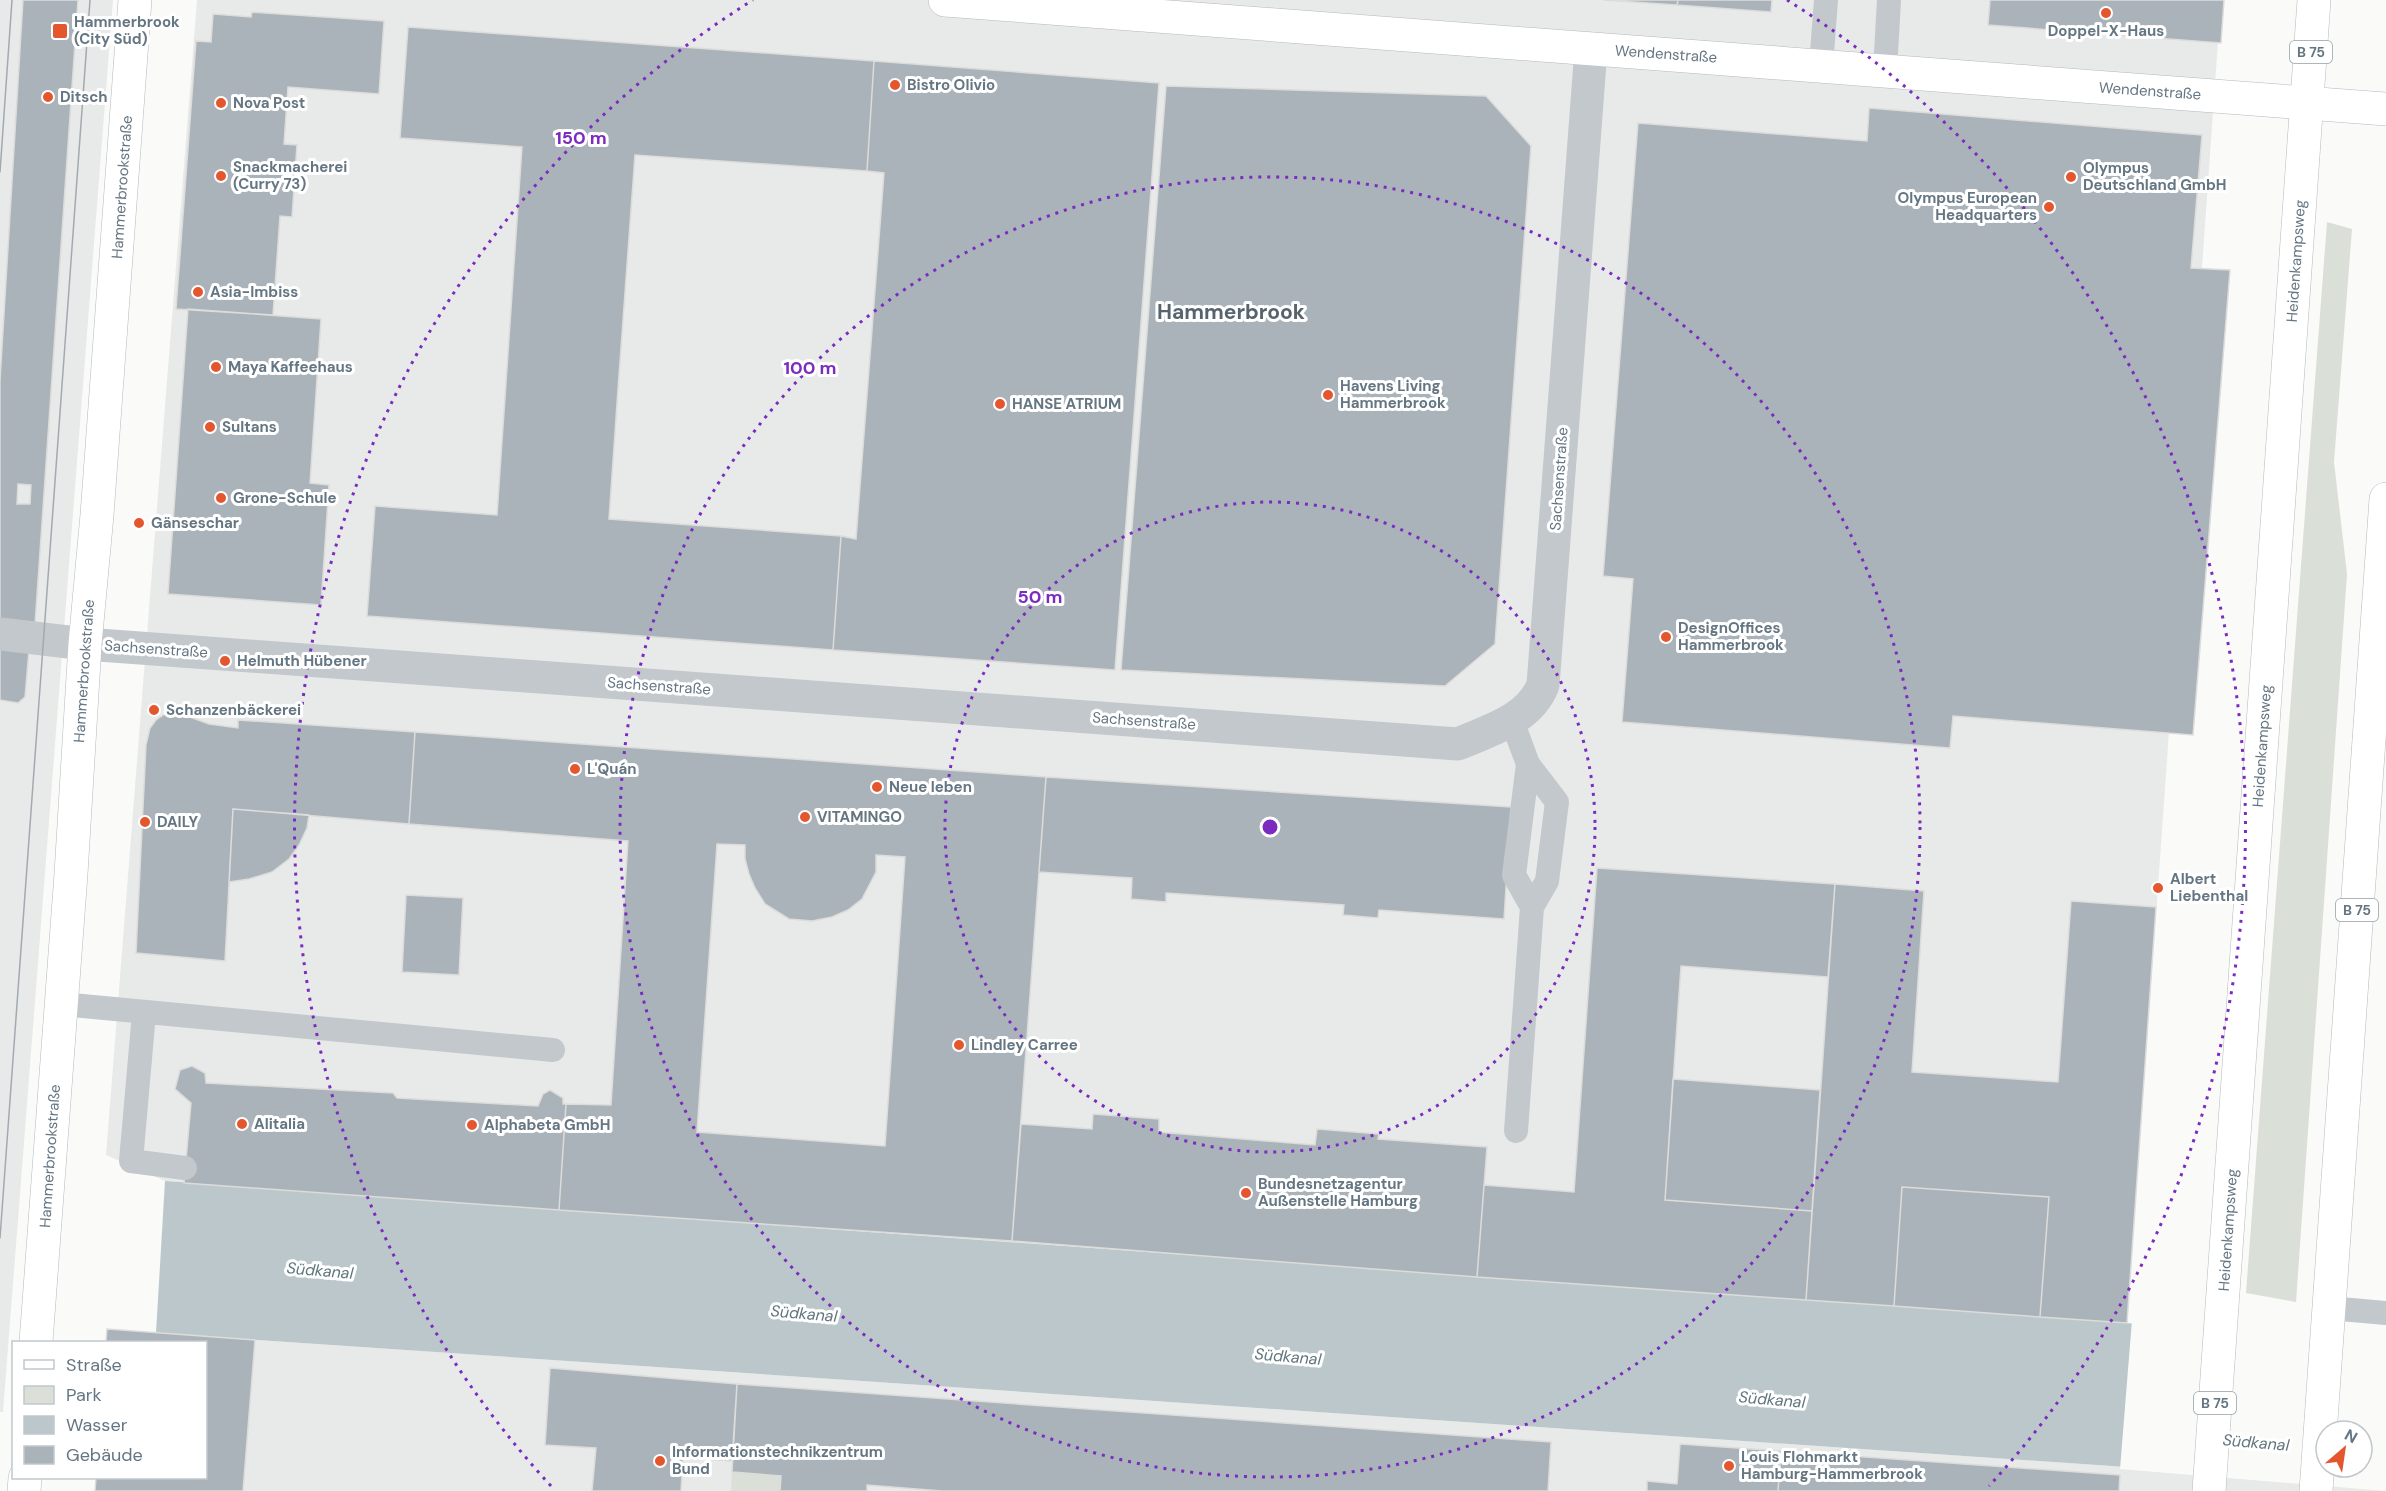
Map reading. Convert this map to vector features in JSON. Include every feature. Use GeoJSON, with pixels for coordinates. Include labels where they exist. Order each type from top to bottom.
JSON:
{"type":"FeatureCollection","features":[{"type":"Feature","properties":{"kind":"street","name":"Hammerbrookstraße"},"geometry":{"type":"LineString","coordinates":[[36,1341],[85,644],[97,515],[135,0]]}},
{"type":"Feature","properties":{"kind":"street","name":"Wendenstraße"},"geometry":{"type":"LineString","coordinates":[[945,0],[2386,110]]}},
{"type":"Feature","properties":{"kind":"street","name":"Heidenkampsweg"},"geometry":{"type":"LineString","coordinates":[[2210,1485],[2314,0]]}},
{"type":"Feature","properties":{"kind":"street","name":"Sachsenstraße"},"geometry":{"type":"LineString","coordinates":[[0,634],[85,644],[1458,744],[1512,721],[1537,700],[1543,686],[1591,49]]}},
{"type":"Feature","properties":{"kind":"street","name":"B 75"},"geometry":{"type":"LineString","coordinates":[[2316,1489],[2386,499]]}},
{"type":"Feature","properties":{"kind":"lane"},"geometry":{"type":"LineString","coordinates":[[1821,66],[1826,0]]}},
{"type":"Feature","properties":{"kind":"lane"},"geometry":{"type":"LineString","coordinates":[[1885,71],[1889,0]]}},
{"type":"Feature","properties":{"kind":"lane"},"geometry":{"type":"LineString","coordinates":[[1512,721],[1528,764],[1557,802],[1547,881],[1532,907],[1516,1131]]}},
{"type":"Feature","properties":{"kind":"lane"},"geometry":{"type":"LineString","coordinates":[[1528,764],[1514,874],[1532,907]]}},
{"type":"Feature","properties":{"kind":"lane"},"geometry":{"type":"LineString","coordinates":[[61,1004],[553,1050]]}},
{"type":"Feature","properties":{"kind":"lane"},"geometry":{"type":"LineString","coordinates":[[144,1013],[130,1161],[185,1168]]}},
{"type":"Feature","properties":{"kind":"lane"},"geometry":{"type":"LineString","coordinates":[[2328,1321],[2386,1313]]}},
{"type":"Feature","properties":{"kind":"shaded area"},"geometry":{"type":"Polygon","coordinates":[[[0,0],[113,0],[3,1412],[0,1412],[0,0]]]}},
{"type":"Feature","properties":{"kind":"shaded area"},"geometry":{"type":"Polygon","coordinates":[[[197,0],[2221,0],[2127,1323],[165,1181],[106,1155],[197,0]]]}},
{"type":"Feature","properties":{"kind":"shaded area"},"geometry":{"type":"Polygon","coordinates":[[[156,1333],[2112,1466],[2386,1489],[2386,1491],[144,1491],[145,1479],[207,1479],[207,1341],[155,1341],[156,1333]]]}},
{"type":"Feature","properties":{"kind":"green space"},"geometry":{"type":"Polygon","coordinates":[[[2327,222],[2352,229],[2334,462],[2347,574],[2296,1302],[2246,1293],[2327,222]]]}},
{"type":"Feature","properties":{"kind":"green space"},"geometry":{"type":"Polygon","coordinates":[[[732,1472],[781,1476],[780,1491],[731,1491],[732,1472]]]}},
{"type":"Feature","properties":{"kind":"water","name":"Südkanal"},"geometry":{"type":"Polygon","coordinates":[[[165,1181],[2127,1323],[2386,1351],[2386,1489],[2112,1466],[156,1333],[165,1181]]]}},
{"type":"Feature","properties":{"kind":"pier"},"geometry":{"type":"Polygon","coordinates":[[[2132,1320],[2386,1348],[2386,1491],[2120,1469],[2132,1320]]]}},
{"type":"Feature","properties":{"kind":"building"},"geometry":{"type":"Polygon","coordinates":[[[23,0],[78,0],[34,639],[0,637],[0,380],[23,0]]]}},
{"type":"Feature","properties":{"kind":"building"},"geometry":{"type":"Polygon","coordinates":[[[1604,0],[1678,0],[1677,5],[1604,0]]]}},
{"type":"Feature","properties":{"kind":"building"},"geometry":{"type":"Polygon","coordinates":[[[1678,0],[1772,0],[1771,12],[1677,5],[1678,0]]]}},
{"type":"Feature","properties":{"kind":"building","name":"Doppel-X-Haus"},"geometry":{"type":"Polygon","coordinates":[[[1990,0],[2224,0],[2221,43],[1988,25],[1990,0]]]}},
{"type":"Feature","properties":{"kind":"building"},"geometry":{"type":"Polygon","coordinates":[[[252,12],[384,21],[379,94],[288,87],[284,144],[297,145],[292,217],[280,216],[273,315],[176,309],[196,41],[211,42],[213,14],[251,17],[252,12]]]}},
{"type":"Feature","properties":{"kind":"building"},"geometry":{"type":"Polygon","coordinates":[[[408,27],[874,61],[867,171],[635,155],[618,389],[609,519],[841,536],[833,650],[367,616],[375,506],[497,515],[522,147],[400,138],[408,27]]]}},
{"type":"Feature","properties":{"kind":"building","name":"HANSE ATRIUM"},"geometry":{"type":"Polygon","coordinates":[[[874,61],[1159,83],[1115,670],[833,650],[841,536],[856,539],[884,173],[867,171],[874,61]]]}},
{"type":"Feature","properties":{"kind":"building","name":"Havens Living Hammerbrook"},"geometry":{"type":"Polygon","coordinates":[[[1166,86],[1486,96],[1531,146],[1495,644],[1445,686],[1121,670],[1166,86]]]}},
{"type":"Feature","properties":{"kind":"building"},"geometry":{"type":"Polygon","coordinates":[[[1869,108],[2202,135],[2191,268],[2230,270],[2193,735],[1953,716],[1950,748],[1622,722],[1633,579],[1603,576],[1638,123],[1867,141],[1869,108]]]}},
{"type":"Feature","properties":{"kind":"building"},"geometry":{"type":"Polygon","coordinates":[[[188,309],[321,319],[310,483],[329,485],[321,605],[168,594],[188,309]]]}},
{"type":"Feature","properties":{"kind":"building"},"geometry":{"type":"Polygon","coordinates":[[[18,484],[31,485],[30,504],[17,504],[18,484]]]}},
{"type":"Feature","properties":{"kind":"building"},"geometry":{"type":"Polygon","coordinates":[[[0,637],[30,639],[25,697],[18,703],[0,700],[0,637]]]}},
{"type":"Feature","properties":{"kind":"building"},"geometry":{"type":"Polygon","coordinates":[[[168,712],[179,713],[209,724],[238,728],[238,720],[415,732],[409,824],[233,809],[225,961],[136,953],[146,745],[150,728],[156,720],[168,712]]]}},
{"type":"Feature","properties":{"kind":"building","name":"Lindley Carree"},"geometry":{"type":"Polygon","coordinates":[[[415,732],[1046,777],[1012,1241],[559,1210],[566,1104],[611,1105],[628,841],[409,824],[415,732]],[[717,844],[697,1132],[885,1146],[905,857],[876,855],[876,872],[862,899],[848,910],[832,917],[812,921],[789,919],[765,904],[749,874],[745,859],[745,845],[717,844]]]}},
{"type":"Feature","properties":{"kind":"building"},"geometry":{"type":"Polygon","coordinates":[[[1046,777],[1511,807],[1504,919],[1379,910],[1378,918],[1343,915],[1344,905],[1166,893],[1166,902],[1131,899],[1132,878],[1039,872],[1046,777]]]}},
{"type":"Feature","properties":{"kind":"building"},"geometry":{"type":"Polygon","coordinates":[[[233,809],[309,815],[307,828],[289,859],[272,872],[229,882],[233,809]]]}},
{"type":"Feature","properties":{"kind":"building"},"geometry":{"type":"Polygon","coordinates":[[[1597,868],[1835,884],[1828,977],[1681,966],[1665,1200],[1812,1211],[1806,1300],[1477,1277],[1484,1185],[1574,1192],[1597,868]]]}},
{"type":"Feature","properties":{"kind":"building"},"geometry":{"type":"Polygon","coordinates":[[[1835,884],[1924,891],[1912,1072],[2058,1082],[2071,901],[2156,907],[2127,1323],[2040,1317],[2049,1197],[1902,1187],[1894,1306],[1806,1300],[1835,884]]]}},
{"type":"Feature","properties":{"kind":"building"},"geometry":{"type":"Polygon","coordinates":[[[406,895],[463,898],[459,975],[402,972],[406,895]]]}},
{"type":"Feature","properties":{"kind":"building"},"geometry":{"type":"Polygon","coordinates":[[[192,1066],[205,1073],[206,1083],[393,1093],[397,1098],[538,1106],[543,1094],[550,1090],[563,1098],[563,1104],[566,1104],[559,1210],[184,1183],[191,1103],[175,1089],[180,1070],[192,1066]]]}},
{"type":"Feature","properties":{"kind":"building"},"geometry":{"type":"Polygon","coordinates":[[[1673,1079],[1820,1090],[1812,1211],[1665,1200],[1673,1079]]]}},
{"type":"Feature","properties":{"kind":"building"},"geometry":{"type":"Polygon","coordinates":[[[1093,1114],[1159,1119],[1159,1132],[1315,1145],[1317,1129],[1379,1134],[1378,1139],[1487,1147],[1477,1277],[1012,1241],[1021,1124],[1092,1129],[1093,1114]]]}},
{"type":"Feature","properties":{"kind":"building"},"geometry":{"type":"Polygon","coordinates":[[[1902,1187],[2049,1197],[2040,1317],[1894,1306],[1902,1187]]]}},
{"type":"Feature","properties":{"kind":"building"},"geometry":{"type":"Polygon","coordinates":[[[107,1329],[255,1340],[243,1491],[95,1491],[96,1479],[207,1479],[207,1341],[106,1341],[107,1329]]]}},
{"type":"Feature","properties":{"kind":"building"},"geometry":{"type":"Polygon","coordinates":[[[550,1368],[737,1384],[732,1461],[683,1458],[681,1491],[592,1491],[596,1448],[545,1445],[550,1368]]]}},
{"type":"Feature","properties":{"kind":"building"},"geometry":{"type":"Polygon","coordinates":[[[737,1384],[1551,1442],[1548,1491],[942,1491],[867,1485],[867,1491],[780,1491],[781,1476],[732,1472],[737,1384]]]}},
{"type":"Feature","properties":{"kind":"building","name":"Louis Flohmarkt Hamburg-Hammerbrook"},"geometry":{"type":"Polygon","coordinates":[[[1680,1444],[1781,1451],[1778,1491],[1647,1491],[1647,1481],[1677,1484],[1680,1444]]]}},
{"type":"Feature","properties":{"kind":"building"},"geometry":{"type":"Polygon","coordinates":[[[1781,1451],[2120,1475],[2119,1491],[1778,1491],[1781,1451]]]}},
{"type":"Feature","properties":{"kind":"tram line"},"geometry":{"type":"LineString","coordinates":[[0,172],[12,0]]}},
{"type":"Feature","properties":{"kind":"tram line"},"geometry":{"type":"LineString","coordinates":[[0,1238],[90,0]]}},
{"type":"Feature","properties":{"kind":"place","name":"Doppel-X-Haus"},"geometry":{"type":"Point","coordinates":[2106,13]}},
{"type":"Feature","properties":{"kind":"place","name":"Hammerbrook (City Süd)"},"geometry":{"type":"Point","coordinates":[60,31]}},
{"type":"Feature","properties":{"kind":"place","name":"Bistro Olivio"},"geometry":{"type":"Point","coordinates":[895,85]}},
{"type":"Feature","properties":{"kind":"place","name":"Ditsch"},"geometry":{"type":"Point","coordinates":[48,97]}},
{"type":"Feature","properties":{"kind":"place","name":"Nova Post"},"geometry":{"type":"Point","coordinates":[221,103]}},
{"type":"Feature","properties":{"kind":"place","name":"Snackmacherei (Curry 73)"},"geometry":{"type":"Point","coordinates":[221,176]}},
{"type":"Feature","properties":{"kind":"place","name":"Olympus Deutschland GmbH"},"geometry":{"type":"Point","coordinates":[2071,177]}},
{"type":"Feature","properties":{"kind":"place","name":"Olympus European Headquarters"},"geometry":{"type":"Point","coordinates":[2049,207]}},
{"type":"Feature","properties":{"kind":"place","name":"Asia-Imbiss"},"geometry":{"type":"Point","coordinates":[198,292]}},
{"type":"Feature","properties":{"kind":"place","name":"Maya Kaffeehaus"},"geometry":{"type":"Point","coordinates":[216,367]}},
{"type":"Feature","properties":{"kind":"place","name":"Havens Living Hammerbrook"},"geometry":{"type":"Point","coordinates":[1328,395]}},
{"type":"Feature","properties":{"kind":"place","name":"HANSE ATRIUM"},"geometry":{"type":"Point","coordinates":[1000,404]}},
{"type":"Feature","properties":{"kind":"place","name":"Sultans"},"geometry":{"type":"Point","coordinates":[210,427]}},
{"type":"Feature","properties":{"kind":"place","name":"Grone-Schule"},"geometry":{"type":"Point","coordinates":[221,498]}},
{"type":"Feature","properties":{"kind":"place","name":"Gänseschar"},"geometry":{"type":"Point","coordinates":[139,523]}},
{"type":"Feature","properties":{"kind":"place","name":"DesignOffices Hammerbrook"},"geometry":{"type":"Point","coordinates":[1666,637]}},
{"type":"Feature","properties":{"kind":"place","name":"Helmuth Hübener"},"geometry":{"type":"Point","coordinates":[225,661]}},
{"type":"Feature","properties":{"kind":"place","name":"Schanzenbäckerei"},"geometry":{"type":"Point","coordinates":[154,710]}},
{"type":"Feature","properties":{"kind":"place","name":"L'Quán"},"geometry":{"type":"Point","coordinates":[575,769]}},
{"type":"Feature","properties":{"kind":"place","name":"Neue leben"},"geometry":{"type":"Point","coordinates":[877,787]}},
{"type":"Feature","properties":{"kind":"place","name":"VITAMINGO"},"geometry":{"type":"Point","coordinates":[805,817]}},
{"type":"Feature","properties":{"kind":"place","name":"DAILY"},"geometry":{"type":"Point","coordinates":[145,822]}},
{"type":"Feature","properties":{"kind":"place","name":"Albert Liebenthal"},"geometry":{"type":"Point","coordinates":[2158,888]}},
{"type":"Feature","properties":{"kind":"place","name":"Lindley Carree"},"geometry":{"type":"Point","coordinates":[959,1045]}},
{"type":"Feature","properties":{"kind":"place","name":"Alitalia"},"geometry":{"type":"Point","coordinates":[242,1124]}},
{"type":"Feature","properties":{"kind":"place","name":"Alphabeta GmbH"},"geometry":{"type":"Point","coordinates":[472,1125]}},
{"type":"Feature","properties":{"kind":"place","name":"Bundesnetzagentur Außenstelle Hamburg"},"geometry":{"type":"Point","coordinates":[1246,1193]}},
{"type":"Feature","properties":{"kind":"place","name":"Informationstechnikzentrum Bund"},"geometry":{"type":"Point","coordinates":[660,1461]}},
{"type":"Feature","properties":{"kind":"place","name":"Louis Flohmarkt Hamburg-Hammerbrook"},"geometry":{"type":"Point","coordinates":[1729,1466]}},
{"type":"Feature","properties":{"kind":"district","name":"Hammerbrook"},"geometry":{"type":"Point","coordinates":[1231,312]}}]}
